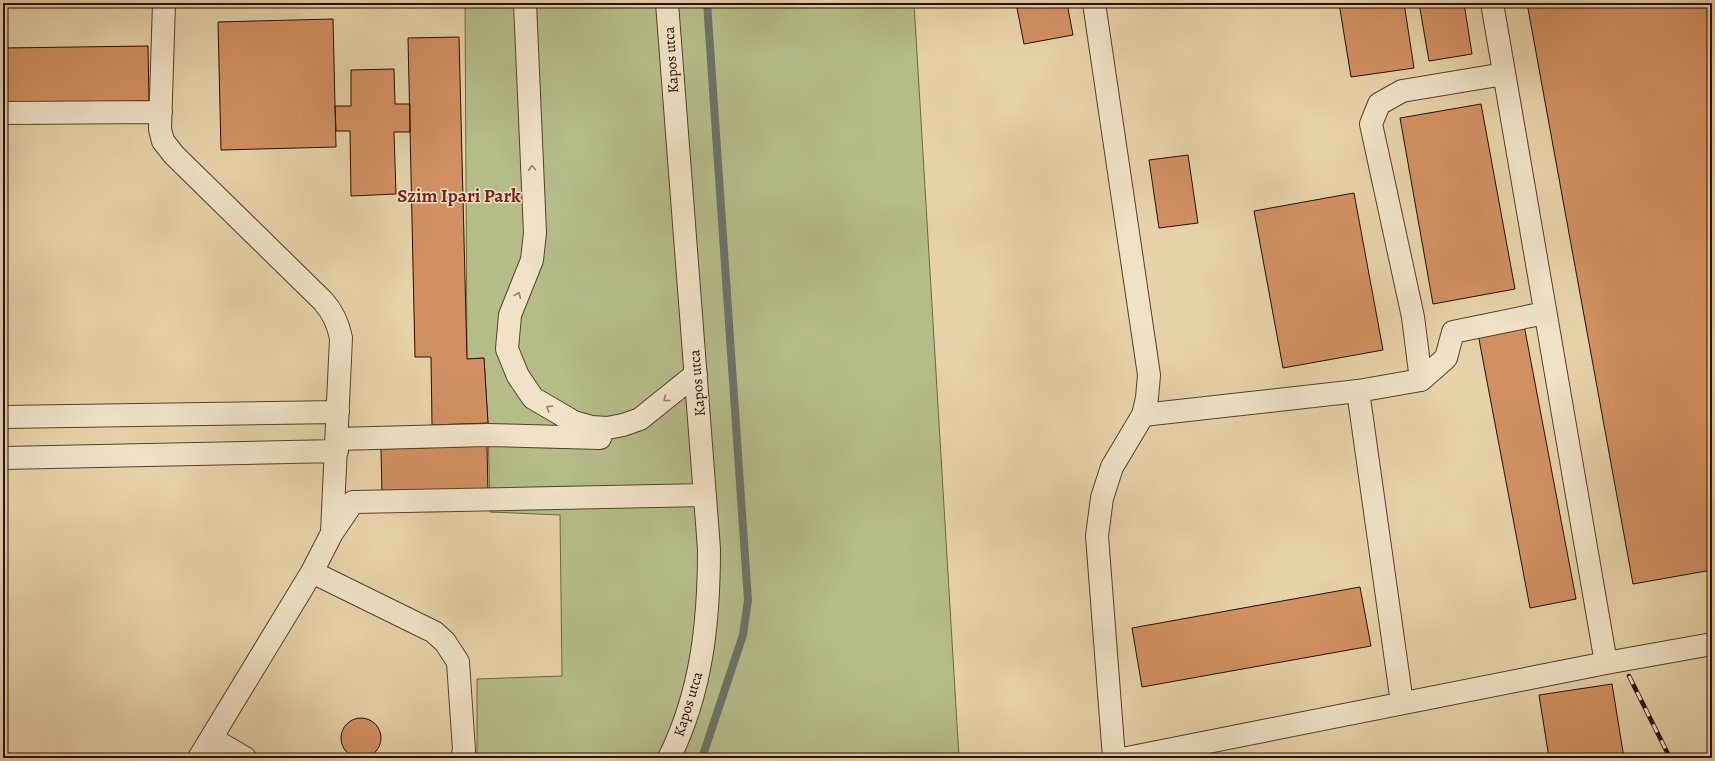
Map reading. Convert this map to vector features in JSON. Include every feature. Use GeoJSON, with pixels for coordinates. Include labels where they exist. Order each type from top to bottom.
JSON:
{"type":"FeatureCollection","features":[{"type":"Feature","properties":{"kind":"street"},"geometry":{"type":"LineString","coordinates":[[164,3],[160,129],[163,141],[174,155],[333,312],[341,338],[336,478],[332,533]]}},
{"type":"Feature","properties":{"kind":"street"},"geometry":{"type":"LineString","coordinates":[[525,3],[535,233],[532,260],[510,315],[507,348],[518,376],[533,398],[569,420],[592,427],[607,428],[623,426],[640,419]]}},
{"type":"Feature","properties":{"kind":"street","name":"Kapos utca"},"geometry":{"type":"LineString","coordinates":[[667,3],[709,556],[709,594],[705,640],[698,676],[684,723],[669,758]]}},
{"type":"Feature","properties":{"kind":"street"},"geometry":{"type":"LineString","coordinates":[[1094,3],[1149,375],[1148,398],[1143,415],[1112,467],[1102,498],[1097,536],[1114,758]]}},
{"type":"Feature","properties":{"kind":"street"},"geometry":{"type":"LineString","coordinates":[[1492,3],[1606,663]]}},
{"type":"Feature","properties":{"kind":"street"},"geometry":{"type":"LineString","coordinates":[[1421,380],[1413,317],[1371,124],[1379,104],[1402,92],[1504,74]]}},
{"type":"Feature","properties":{"kind":"street"},"geometry":{"type":"LineString","coordinates":[[3,113],[161,112]]}},
{"type":"Feature","properties":{"kind":"street"},"geometry":{"type":"LineString","coordinates":[[1143,415],[1358,391],[1421,380],[1446,358],[1453,332],[1545,313]]}},
{"type":"Feature","properties":{"kind":"street"},"geometry":{"type":"LineString","coordinates":[[3,458],[337,445],[487,435],[603,438],[622,431],[640,419],[696,374]]}},
{"type":"Feature","properties":{"kind":"street"},"geometry":{"type":"LineString","coordinates":[[1358,391],[1402,703]]}},
{"type":"Feature","properties":{"kind":"street"},"geometry":{"type":"LineString","coordinates":[[3,417],[338,412]]}},
{"type":"Feature","properties":{"kind":"street"},"geometry":{"type":"LineString","coordinates":[[336,478],[352,502]]}},
{"type":"Feature","properties":{"kind":"street"},"geometry":{"type":"LineString","coordinates":[[352,502],[705,494]]}},
{"type":"Feature","properties":{"kind":"street"},"geometry":{"type":"LineString","coordinates":[[199,758],[312,572],[332,533],[352,502]]}},
{"type":"Feature","properties":{"kind":"street"},"geometry":{"type":"LineString","coordinates":[[312,572],[434,632],[445,642],[458,662],[464,750],[462,758]]}},
{"type":"Feature","properties":{"kind":"street"},"geometry":{"type":"LineString","coordinates":[[1126,758],[1606,663],[1712,644]]}},
{"type":"Feature","properties":{"kind":"street"},"geometry":{"type":"LineString","coordinates":[[211,738],[245,758]]}},
{"type":"Feature","properties":{"kind":"green space"},"geometry":{"type":"Polygon","coordinates":[[[465,3],[914,3],[959,758],[477,758],[477,679],[562,676],[560,515],[490,512],[488,423],[484,358],[467,359],[465,3]]]}},
{"type":"Feature","properties":{"kind":"building"},"geometry":{"type":"Polygon","coordinates":[[[1016,3],[1067,3],[1073,35],[1024,44],[1016,3]]]}},
{"type":"Feature","properties":{"kind":"building"},"geometry":{"type":"Polygon","coordinates":[[[1339,3],[1404,3],[1414,68],[1351,77],[1339,3]]]}},
{"type":"Feature","properties":{"kind":"building"},"geometry":{"type":"Polygon","coordinates":[[[1419,3],[1464,3],[1472,54],[1429,61],[1419,3]]]}},
{"type":"Feature","properties":{"kind":"building"},"geometry":{"type":"Polygon","coordinates":[[[1527,3],[1712,3],[1712,570],[1633,584],[1527,3]]]}},
{"type":"Feature","properties":{"kind":"building"},"geometry":{"type":"Polygon","coordinates":[[[333,19],[336,147],[221,150],[218,22],[333,19]]]}},
{"type":"Feature","properties":{"kind":"building"},"geometry":{"type":"Polygon","coordinates":[[[459,37],[467,359],[484,358],[488,423],[432,425],[431,357],[415,357],[408,38],[459,37]]]}},
{"type":"Feature","properties":{"kind":"building"},"geometry":{"type":"Polygon","coordinates":[[[148,46],[149,101],[3,103],[3,48],[148,46]]]}},
{"type":"Feature","properties":{"kind":"building"},"geometry":{"type":"Polygon","coordinates":[[[394,69],[395,104],[410,104],[410,132],[394,132],[396,194],[351,196],[350,131],[336,131],[335,106],[351,106],[351,70],[394,69]]]}},
{"type":"Feature","properties":{"kind":"building"},"geometry":{"type":"Polygon","coordinates":[[[1481,104],[1515,289],[1433,304],[1400,118],[1481,104]]]}},
{"type":"Feature","properties":{"kind":"building"},"geometry":{"type":"Polygon","coordinates":[[[1188,155],[1198,223],[1159,228],[1149,160],[1188,155]]]}},
{"type":"Feature","properties":{"kind":"building"},"geometry":{"type":"Polygon","coordinates":[[[1354,193],[1383,350],[1283,368],[1254,211],[1354,193]]]}},
{"type":"Feature","properties":{"kind":"building"},"geometry":{"type":"Polygon","coordinates":[[[1524,325],[1576,599],[1530,608],[1478,334],[1524,325]]]}},
{"type":"Feature","properties":{"kind":"building"},"geometry":{"type":"Polygon","coordinates":[[[487,446],[488,494],[382,496],[381,449],[487,446]]]}},
{"type":"Feature","properties":{"kind":"building"},"geometry":{"type":"Polygon","coordinates":[[[1360,587],[1371,646],[1142,687],[1132,628],[1360,587]]]}},
{"type":"Feature","properties":{"kind":"building"},"geometry":{"type":"Polygon","coordinates":[[[1612,684],[1624,758],[1549,758],[1539,695],[1612,684]]]}},
{"type":"Feature","properties":{"kind":"building"},"geometry":{"type":"Polygon","coordinates":[[[361,718],[375,724],[381,738],[375,752],[361,758],[347,752],[341,738],[347,724],[361,718]]]}},
{"type":"Feature","properties":{"kind":"waterway"},"geometry":{"type":"LineString","coordinates":[[702,758],[743,635],[748,600],[707,3]]}},
{"type":"Feature","properties":{"kind":"railway"},"geometry":{"type":"LineString","coordinates":[[1629,676],[1670,758]]}},
{"type":"Feature","properties":{"kind":"district","name":"Szim Ipari Park"},"geometry":{"type":"Point","coordinates":[459,196]}}]}
